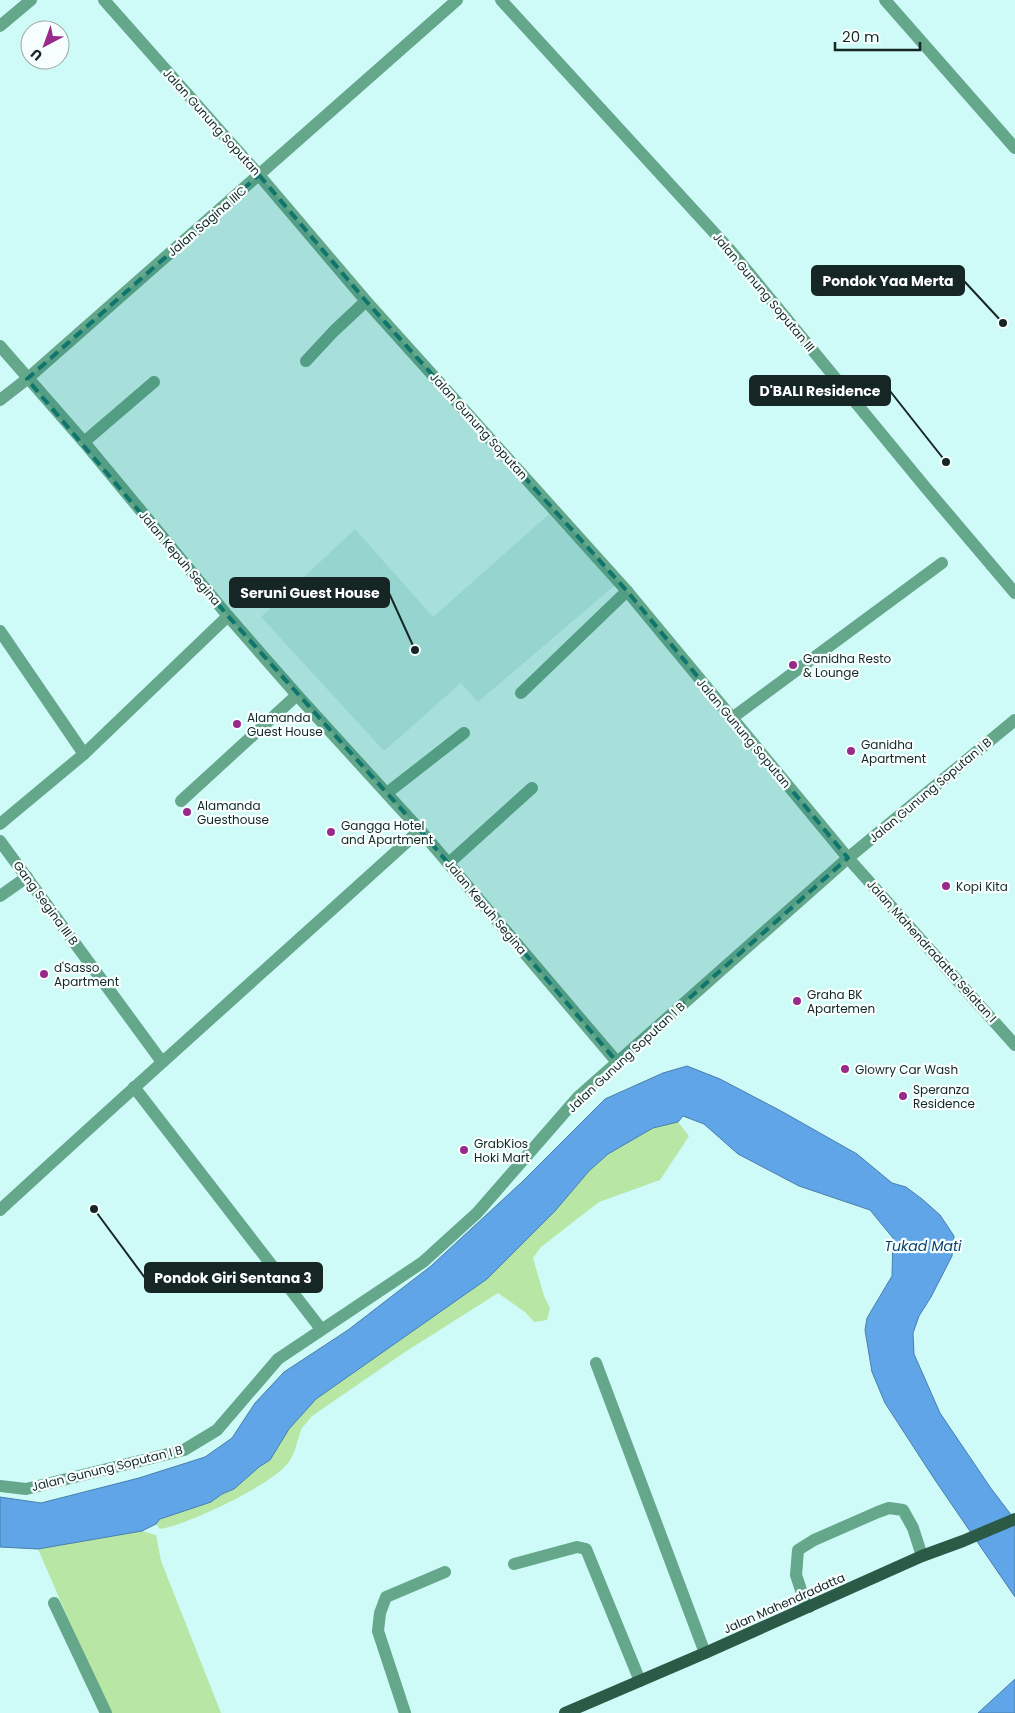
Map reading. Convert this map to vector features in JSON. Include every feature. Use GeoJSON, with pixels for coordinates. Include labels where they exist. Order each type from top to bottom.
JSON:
{"type":"FeatureCollection","features":[{"type":"Feature","properties":{"kind":"main road","name":"Jalan Mahendradatta"},"geometry":{"type":"LineString","coordinates":[[565,1713],[706,1653],[922,1556],[1015,1519]]}},
{"type":"Feature","properties":{"kind":"street"},"geometry":{"type":"LineString","coordinates":[[0,26],[31,0]]}},
{"type":"Feature","properties":{"kind":"street","name":"Jalan Gunung Soputan"},"geometry":{"type":"LineString","coordinates":[[104,0],[260,175],[366,301],[627,591],[848,858]]}},
{"type":"Feature","properties":{"kind":"street","name":"Jalan Sagina IIIC"},"geometry":{"type":"LineString","coordinates":[[0,400],[27,379],[260,175],[456,0]]}},
{"type":"Feature","properties":{"kind":"street","name":"Jalan Gunung Soputan III"},"geometry":{"type":"LineString","coordinates":[[501,0],[730,250],[1015,593]]}},
{"type":"Feature","properties":{"kind":"street"},"geometry":{"type":"LineString","coordinates":[[885,0],[1015,148]]}},
{"type":"Feature","properties":{"kind":"street"},"geometry":{"type":"LineString","coordinates":[[306,361],[366,301]]}},
{"type":"Feature","properties":{"kind":"street","name":"Jalan Kepuh Segina"},"geometry":{"type":"LineString","coordinates":[[0,346],[84,442],[228,616],[449,863],[617,1062]]}},
{"type":"Feature","properties":{"kind":"street"},"geometry":{"type":"LineString","coordinates":[[84,442],[154,382]]}},
{"type":"Feature","properties":{"kind":"street"},"geometry":{"type":"LineString","coordinates":[[732,718],[942,563]]}},
{"type":"Feature","properties":{"kind":"street"},"geometry":{"type":"LineString","coordinates":[[521,693],[627,591]]}},
{"type":"Feature","properties":{"kind":"street"},"geometry":{"type":"LineString","coordinates":[[0,824],[84,754],[228,616]]}},
{"type":"Feature","properties":{"kind":"street"},"geometry":{"type":"LineString","coordinates":[[0,632],[84,754]]}},
{"type":"Feature","properties":{"kind":"street"},"geometry":{"type":"LineString","coordinates":[[181,801],[297,695]]}},
{"type":"Feature","properties":{"kind":"street","name":"Jalan Gunung Soputan I B"},"geometry":{"type":"LineString","coordinates":[[0,1486],[26,1489],[184,1450],[217,1430],[278,1359],[423,1262],[470,1220],[578,1097],[848,858],[1015,720]]}},
{"type":"Feature","properties":{"kind":"street"},"geometry":{"type":"LineString","coordinates":[[387,793],[464,734]]}},
{"type":"Feature","properties":{"kind":"street"},"geometry":{"type":"LineString","coordinates":[[449,863],[532,788]]}},
{"type":"Feature","properties":{"kind":"street"},"geometry":{"type":"LineString","coordinates":[[0,1210],[420,830]]}},
{"type":"Feature","properties":{"kind":"street","name":"Gang Segina III B"},"geometry":{"type":"LineString","coordinates":[[0,841],[162,1062]]}},
{"type":"Feature","properties":{"kind":"street","name":"Jalan Mahendradatta Selatan I"},"geometry":{"type":"LineString","coordinates":[[848,858],[1015,1045]]}},
{"type":"Feature","properties":{"kind":"street"},"geometry":{"type":"LineString","coordinates":[[0,896],[27,877]]}},
{"type":"Feature","properties":{"kind":"street"},"geometry":{"type":"LineString","coordinates":[[134,1087],[321,1329]]}},
{"type":"Feature","properties":{"kind":"street"},"geometry":{"type":"LineString","coordinates":[[596,1363],[706,1653]]}},
{"type":"Feature","properties":{"kind":"street"},"geometry":{"type":"LineString","coordinates":[[808,1607],[796,1575],[798,1550],[814,1540],[889,1508],[903,1510],[913,1528],[922,1556]]}},
{"type":"Feature","properties":{"kind":"street"},"geometry":{"type":"LineString","coordinates":[[514,1564],[577,1547],[586,1549],[640,1681]]}},
{"type":"Feature","properties":{"kind":"street"},"geometry":{"type":"LineString","coordinates":[[405,1713],[378,1631],[380,1613],[386,1597],[445,1572]]}},
{"type":"Feature","properties":{"kind":"street"},"geometry":{"type":"LineString","coordinates":[[54,1602],[106,1713]]}},
{"type":"Feature","properties":{"kind":"highlighted area"},"geometry":{"type":"Polygon","coordinates":[[[259,175],[366,301],[627,591],[848,858],[617,1062],[420,830],[228,616],[27,379],[259,175]]]}},
{"type":"Feature","properties":{"kind":"shaded area"},"geometry":{"type":"Polygon","coordinates":[[[549,514],[615,585],[478,702],[461,683],[384,751],[261,617],[355,529],[433,617],[549,514]]]}},
{"type":"Feature","properties":{"kind":"green space"},"geometry":{"type":"Polygon","coordinates":[[[678,1122],[689,1136],[660,1180],[599,1202],[541,1247],[533,1258],[544,1296],[550,1308],[547,1320],[534,1322],[525,1312],[498,1293],[405,1352],[312,1416],[302,1428],[293,1455],[288,1463],[265,1482],[228,1503],[189,1520],[160,1529],[156,1524],[159,1519],[211,1502],[222,1494],[234,1489],[270,1460],[289,1429],[316,1399],[487,1279],[555,1211],[589,1171],[608,1154],[653,1128],[678,1122]]]}},
{"type":"Feature","properties":{"kind":"green space"},"geometry":{"type":"Polygon","coordinates":[[[142,1531],[156,1535],[161,1561],[221,1713],[109,1713],[38,1549],[142,1531]]]}},
{"type":"Feature","properties":{"kind":"water","name":"Tukad Mati"},"geometry":{"type":"Polygon","coordinates":[[[687,1066],[720,1079],[857,1154],[892,1183],[906,1187],[922,1199],[940,1215],[954,1236],[952,1256],[919,1316],[913,1333],[914,1354],[940,1413],[990,1487],[1015,1520],[1015,1597],[885,1403],[872,1372],[865,1330],[867,1318],[892,1276],[893,1238],[870,1210],[799,1186],[738,1154],[704,1124],[683,1116],[678,1122],[653,1128],[608,1154],[589,1171],[555,1211],[487,1279],[316,1399],[289,1429],[270,1460],[234,1489],[222,1494],[211,1502],[160,1519],[156,1524],[142,1531],[38,1549],[0,1547],[0,1497],[41,1503],[139,1478],[205,1457],[232,1438],[255,1403],[284,1372],[348,1330],[431,1266],[523,1181],[605,1099],[663,1073],[687,1066]]]}},
{"type":"Feature","properties":{"kind":"water"},"geometry":{"type":"Polygon","coordinates":[[[1015,1679],[1015,1713],[978,1713],[1015,1679]]]}},
{"type":"Feature","properties":{"kind":"place","name":"Pondok Yaa Merta"},"geometry":{"type":"Point","coordinates":[1003,323]}},
{"type":"Feature","properties":{"kind":"place","name":"D'BALI Residence"},"geometry":{"type":"Point","coordinates":[946,462]}},
{"type":"Feature","properties":{"kind":"place","name":"Seruni Guest House"},"geometry":{"type":"Point","coordinates":[415,650]}},
{"type":"Feature","properties":{"kind":"place","name":"Ganidha Resto & Lounge"},"geometry":{"type":"Point","coordinates":[793,665]}},
{"type":"Feature","properties":{"kind":"place","name":"Alamanda Guest House"},"geometry":{"type":"Point","coordinates":[237,724]}},
{"type":"Feature","properties":{"kind":"place","name":"Ganidha Apartment"},"geometry":{"type":"Point","coordinates":[851,751]}},
{"type":"Feature","properties":{"kind":"place","name":"Alamanda Guesthouse"},"geometry":{"type":"Point","coordinates":[187,812]}},
{"type":"Feature","properties":{"kind":"place","name":"Gangga Hotel and Apartment"},"geometry":{"type":"Point","coordinates":[331,832]}},
{"type":"Feature","properties":{"kind":"place","name":"Kopi Kita"},"geometry":{"type":"Point","coordinates":[946,886]}},
{"type":"Feature","properties":{"kind":"place","name":"d'Sasso Apartment"},"geometry":{"type":"Point","coordinates":[44,974]}},
{"type":"Feature","properties":{"kind":"place","name":"Graha BK Apartemen"},"geometry":{"type":"Point","coordinates":[797,1001]}},
{"type":"Feature","properties":{"kind":"place","name":"Glowry Car Wash"},"geometry":{"type":"Point","coordinates":[845,1069]}},
{"type":"Feature","properties":{"kind":"place","name":"Speranza Residence"},"geometry":{"type":"Point","coordinates":[903,1096]}},
{"type":"Feature","properties":{"kind":"place","name":"GrabKios Hoki Mart"},"geometry":{"type":"Point","coordinates":[464,1150]}},
{"type":"Feature","properties":{"kind":"place","name":"Pondok Giri Sentana 3"},"geometry":{"type":"Point","coordinates":[94,1209]}}]}
